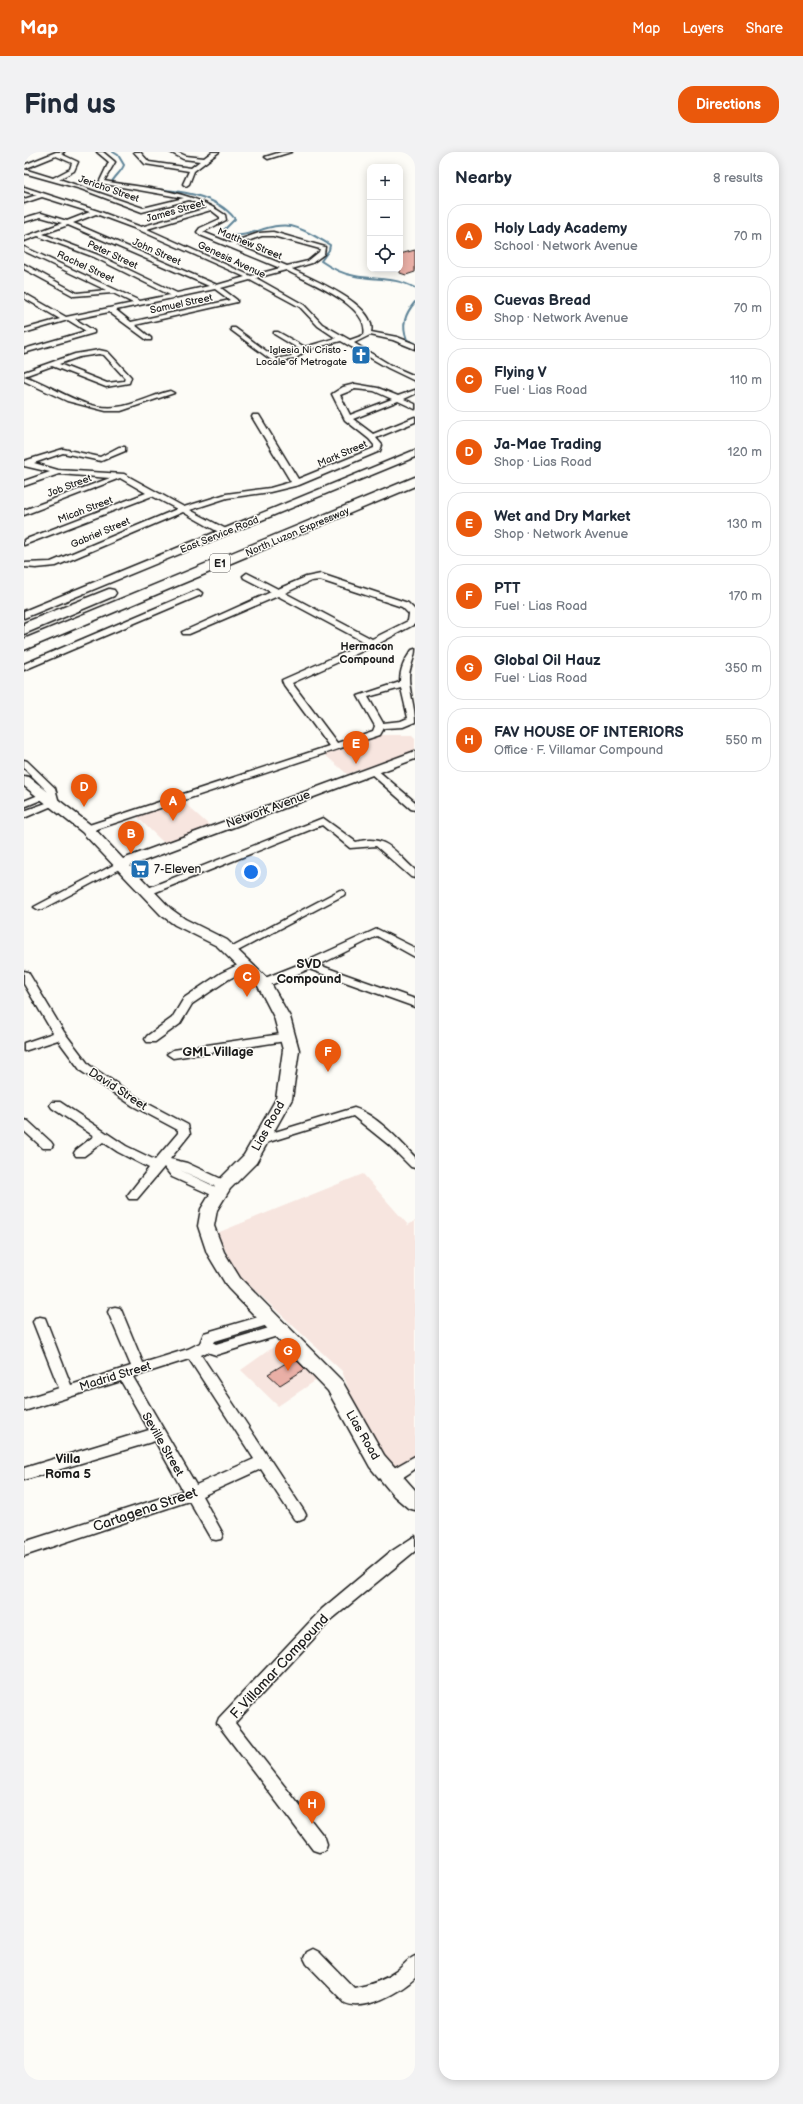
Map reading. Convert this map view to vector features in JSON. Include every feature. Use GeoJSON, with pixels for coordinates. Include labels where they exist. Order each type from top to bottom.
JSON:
{"type":"FeatureCollection","features":[{"type":"Feature","properties":{"kind":"highway","name":"North Luzon Expressway"},"geometry":{"type":"LineString","coordinates":[[24,629],[415,467]]}},
{"type":"Feature","properties":{"kind":"highway","name":"North Luzon Expressway"},"geometry":{"type":"LineString","coordinates":[[24,645],[415,481]]}},
{"type":"Feature","properties":{"kind":"main road","name":"East Service Road"},"geometry":{"type":"LineString","coordinates":[[24,614],[415,453]]}},
{"type":"Feature","properties":{"kind":"main road","name":"Network Avenue"},"geometry":{"type":"LineString","coordinates":[[121,864],[415,755]]}},
{"type":"Feature","properties":{"kind":"main road","name":"Lias Road"},"geometry":{"type":"LineString","coordinates":[[24,780],[88,829],[166,912],[180,922],[222,943],[264,983],[282,1017],[291,1050],[284,1099],[250,1158],[221,1189],[209,1209],[206,1226],[216,1253],[234,1283],[335,1386],[377,1461],[390,1477],[415,1502]]}},
{"type":"Feature","properties":{"kind":"street"},"geometry":{"type":"LineString","coordinates":[[100,152],[112,162],[101,182],[124,188],[160,191],[188,198],[213,208]]}},
{"type":"Feature","properties":{"kind":"street"},"geometry":{"type":"LineString","coordinates":[[137,152],[147,163],[192,170]]}},
{"type":"Feature","properties":{"kind":"street"},"geometry":{"type":"LineString","coordinates":[[173,152],[185,158],[205,160]]}},
{"type":"Feature","properties":{"kind":"street"},"geometry":{"type":"LineString","coordinates":[[186,184],[192,170],[216,152]]}},
{"type":"Feature","properties":{"kind":"street"},"geometry":{"type":"LineString","coordinates":[[268,157],[288,152]]}},
{"type":"Feature","properties":{"kind":"street"},"geometry":{"type":"LineString","coordinates":[[24,167],[59,153],[75,162],[72,170],[53,180]]}},
{"type":"Feature","properties":{"kind":"street","name":"Jericho Street"},"geometry":{"type":"LineString","coordinates":[[24,171],[124,200],[148,210],[188,198]]}},
{"type":"Feature","properties":{"kind":"street","name":"Genesis Avenue"},"geometry":{"type":"LineString","coordinates":[[24,189],[96,212],[141,229],[249,277],[302,306],[320,325],[390,367],[415,379]]}},
{"type":"Feature","properties":{"kind":"street"},"geometry":{"type":"LineString","coordinates":[[140,195],[160,191]]}},
{"type":"Feature","properties":{"kind":"street"},"geometry":{"type":"LineString","coordinates":[[24,201],[42,195]]}},
{"type":"Feature","properties":{"kind":"street","name":"James Street"},"geometry":{"type":"LineString","coordinates":[[141,229],[213,208]]}},
{"type":"Feature","properties":{"kind":"street","name":"Matthew Street"},"geometry":{"type":"LineString","coordinates":[[213,208],[223,216],[223,220],[202,229],[200,232],[202,234],[286,268],[349,301],[362,312],[369,328],[368,333]]}},
{"type":"Feature","properties":{"kind":"street"},"geometry":{"type":"LineString","coordinates":[[24,239],[96,212]]}},
{"type":"Feature","properties":{"kind":"street","name":"John Street"},"geometry":{"type":"LineString","coordinates":[[24,220],[41,215],[69,223],[216,288],[235,301]]}},
{"type":"Feature","properties":{"kind":"street","name":"Peter Street"},"geometry":{"type":"LineString","coordinates":[[38,234],[96,256],[178,296]]}},
{"type":"Feature","properties":{"kind":"street"},"geometry":{"type":"LineString","coordinates":[[24,331],[110,309],[216,288],[249,277],[310,262],[322,253],[324,248],[273,234],[261,234],[231,245]]}},
{"type":"Feature","properties":{"kind":"street","name":"Rachel Street"},"geometry":{"type":"LineString","coordinates":[[24,249],[38,254],[139,303]]}},
{"type":"Feature","properties":{"kind":"street"},"geometry":{"type":"LineString","coordinates":[[25,258],[38,254]]}},
{"type":"Feature","properties":{"kind":"street"},"geometry":{"type":"LineString","coordinates":[[24,266],[76,295],[115,291]]}},
{"type":"Feature","properties":{"kind":"street"},"geometry":{"type":"LineString","coordinates":[[24,295],[92,332],[24,350]]}},
{"type":"Feature","properties":{"kind":"street","name":"Samuel Street"},"geometry":{"type":"LineString","coordinates":[[131,324],[235,301]]}},
{"type":"Feature","properties":{"kind":"street"},"geometry":{"type":"LineString","coordinates":[[110,309],[149,339]]}},
{"type":"Feature","properties":{"kind":"street"},"geometry":{"type":"LineString","coordinates":[[24,325],[32,329]]}},
{"type":"Feature","properties":{"kind":"street"},"geometry":{"type":"LineString","coordinates":[[233,329],[276,361],[293,358],[296,353],[304,349],[343,338]]}},
{"type":"Feature","properties":{"kind":"street"},"geometry":{"type":"LineString","coordinates":[[276,333],[304,349]]}},
{"type":"Feature","properties":{"kind":"street"},"geometry":{"type":"LineString","coordinates":[[350,342],[367,336],[368,333],[396,338],[415,347]]}},
{"type":"Feature","properties":{"kind":"street"},"geometry":{"type":"LineString","coordinates":[[24,374],[54,364],[101,351],[106,353],[129,378],[127,382],[106,385],[54,364]]}},
{"type":"Feature","properties":{"kind":"street"},"geometry":{"type":"LineString","coordinates":[[24,378],[71,399],[108,410],[118,409],[170,393]]}},
{"type":"Feature","properties":{"kind":"street","name":"Mark Street"},"geometry":{"type":"LineString","coordinates":[[182,510],[226,496],[270,490],[296,483],[377,449],[378,445],[372,437],[348,418],[336,394],[341,390],[370,387],[398,399]]}},
{"type":"Feature","properties":{"kind":"street"},"geometry":{"type":"LineString","coordinates":[[348,418],[415,392]]}},
{"type":"Feature","properties":{"kind":"street"},"geometry":{"type":"LineString","coordinates":[[398,399],[415,407]]}},
{"type":"Feature","properties":{"kind":"street"},"geometry":{"type":"LineString","coordinates":[[256,417],[296,483]]}},
{"type":"Feature","properties":{"kind":"street"},"geometry":{"type":"LineString","coordinates":[[372,437],[415,419]]}},
{"type":"Feature","properties":{"kind":"street"},"geometry":{"type":"LineString","coordinates":[[24,464],[63,451],[101,459],[122,449]]}},
{"type":"Feature","properties":{"kind":"street"},"geometry":{"type":"LineString","coordinates":[[24,464],[58,472],[121,476],[225,532]]}},
{"type":"Feature","properties":{"kind":"street"},"geometry":{"type":"LineString","coordinates":[[24,484],[58,472]]}},
{"type":"Feature","properties":{"kind":"street","name":"Job Street"},"geometry":{"type":"LineString","coordinates":[[24,513],[121,476]]}},
{"type":"Feature","properties":{"kind":"street","name":"Micah Street"},"geometry":{"type":"LineString","coordinates":[[24,543],[153,493]]}},
{"type":"Feature","properties":{"kind":"street","name":"Gabriel Street"},"geometry":{"type":"LineString","coordinates":[[24,565],[36,566],[53,564],[182,510]]}},
{"type":"Feature","properties":{"kind":"street"},"geometry":{"type":"LineString","coordinates":[[246,576],[373,642]]}},
{"type":"Feature","properties":{"kind":"street"},"geometry":{"type":"LineString","coordinates":[[186,632],[309,579],[322,577],[405,605],[413,613],[414,622],[287,680],[287,683],[335,747]]}},
{"type":"Feature","properties":{"kind":"street"},"geometry":{"type":"LineString","coordinates":[[24,667],[198,592]]}},
{"type":"Feature","properties":{"kind":"street"},"geometry":{"type":"LineString","coordinates":[[380,726],[403,724],[413,718],[405,684],[404,672],[408,659],[415,652]]}},
{"type":"Feature","properties":{"kind":"street"},"geometry":{"type":"LineString","coordinates":[[380,726],[363,696],[405,684]]}},
{"type":"Feature","properties":{"kind":"street"},"geometry":{"type":"LineString","coordinates":[[88,829],[335,747],[377,732],[380,726]]}},
{"type":"Feature","properties":{"kind":"street"},"geometry":{"type":"LineString","coordinates":[[24,763],[52,790],[49,799],[24,815]]}},
{"type":"Feature","properties":{"kind":"street"},"geometry":{"type":"LineString","coordinates":[[373,771],[415,807]]}},
{"type":"Feature","properties":{"kind":"street"},"geometry":{"type":"LineString","coordinates":[[24,804],[49,799]]}},
{"type":"Feature","properties":{"kind":"street"},"geometry":{"type":"LineString","coordinates":[[147,892],[323,821],[354,846],[368,842],[379,844],[415,875]]}},
{"type":"Feature","properties":{"kind":"street"},"geometry":{"type":"LineString","coordinates":[[38,907],[121,864]]}},
{"type":"Feature","properties":{"kind":"street"},"geometry":{"type":"LineString","coordinates":[[230,951],[340,893]]}},
{"type":"Feature","properties":{"kind":"street"},"geometry":{"type":"LineString","coordinates":[[264,983],[309,966],[377,932],[415,953]]}},
{"type":"Feature","properties":{"kind":"street"},"geometry":{"type":"LineString","coordinates":[[151,1039],[176,1021],[188,1001],[225,976],[246,965]]}},
{"type":"Feature","properties":{"kind":"street"},"geometry":{"type":"LineString","coordinates":[[309,966],[415,1003]]}},
{"type":"Feature","properties":{"kind":"street","name":"David Street"},"geometry":{"type":"LineString","coordinates":[[24,976],[60,1035],[85,1068],[137,1103],[184,1128],[184,1134],[163,1165]]}},
{"type":"Feature","properties":{"kind":"street"},"geometry":{"type":"LineString","coordinates":[[24,1047],[60,1035]]}},
{"type":"Feature","properties":{"kind":"street"},"geometry":{"type":"LineString","coordinates":[[173,1054],[288,1037]]}},
{"type":"Feature","properties":{"kind":"street"},"geometry":{"type":"LineString","coordinates":[[56,1105],[122,1149],[163,1165],[176,1174],[221,1189]]}},
{"type":"Feature","properties":{"kind":"street"},"geometry":{"type":"LineString","coordinates":[[259,1141],[354,1112],[359,1114],[393,1142],[415,1164]]}},
{"type":"Feature","properties":{"kind":"street"},"geometry":{"type":"LineString","coordinates":[[24,1124],[47,1145]]}},
{"type":"Feature","properties":{"kind":"street"},"geometry":{"type":"LineString","coordinates":[[80,1153],[102,1136]]}},
{"type":"Feature","properties":{"kind":"street"},"geometry":{"type":"LineString","coordinates":[[133,1196],[163,1165]]}},
{"type":"Feature","properties":{"kind":"street"},"geometry":{"type":"LineString","coordinates":[[115,1312],[139,1369]]}},
{"type":"Feature","properties":{"kind":"street"},"geometry":{"type":"LineString","coordinates":[[40,1322],[67,1391]]}},
{"type":"Feature","properties":{"kind":"street","name":"Madrid Street"},"geometry":{"type":"LineString","coordinates":[[24,1405],[192,1353],[206,1346],[216,1350],[274,1324]]}},
{"type":"Feature","properties":{"kind":"street"},"geometry":{"type":"LineString","coordinates":[[192,1353],[299,1514]]}},
{"type":"Feature","properties":{"kind":"street","name":"Seville Street"},"geometry":{"type":"LineString","coordinates":[[124,1374],[157,1434],[216,1534]]}},
{"type":"Feature","properties":{"kind":"street"},"geometry":{"type":"LineString","coordinates":[[24,1474],[157,1434]]}},
{"type":"Feature","properties":{"kind":"street","name":"Cartagena Street"},"geometry":{"type":"LineString","coordinates":[[24,1549],[192,1494],[263,1461]]}},
{"type":"Feature","properties":{"kind":"street"},"geometry":{"type":"LineString","coordinates":[[390,1477],[415,1462]]}},
{"type":"Feature","properties":{"kind":"street","name":"F. Villamar Compound"},"geometry":{"type":"LineString","coordinates":[[319,1844],[225,1723],[326,1614],[394,1558],[415,1543]]}},
{"type":"Feature","properties":{"kind":"street"},"geometry":{"type":"LineString","coordinates":[[313,1958],[351,1998],[376,1993],[402,1978],[415,1965]]}},
{"type":"Feature","properties":{"kind":"shaded area"},"geometry":{"type":"Polygon","coordinates":[[[378,735],[412,735],[415,738],[415,751],[347,774],[324,754],[378,735]]]}},
{"type":"Feature","properties":{"kind":"shaded area"},"geometry":{"type":"Polygon","coordinates":[[[181,800],[210,826],[164,843],[137,817],[181,800]]]}},
{"type":"Feature","properties":{"kind":"shaded area"},"geometry":{"type":"Polygon","coordinates":[[[363,1174],[408,1225],[415,1221],[415,1461],[396,1472],[363,1429],[342,1371],[237,1274],[217,1233],[363,1174]]]}},
{"type":"Feature","properties":{"kind":"shaded area"},"geometry":{"type":"Polygon","coordinates":[[[282,1341],[321,1377],[278,1406],[241,1370],[282,1341]]]}},
{"type":"Feature","properties":{"kind":"building"},"geometry":{"type":"Polygon","coordinates":[[[415,250],[415,272],[406,275],[400,273],[403,272],[403,253],[415,250]]]}},
{"type":"Feature","properties":{"kind":"building"},"geometry":{"type":"Polygon","coordinates":[[[294,1358],[305,1369],[280,1385],[268,1374],[294,1358]]]}},
{"type":"Feature","properties":{"kind":"waterway"},"geometry":{"type":"LineString","coordinates":[[113,152],[118,155],[124,165],[111,184],[115,185]]}},
{"type":"Feature","properties":{"kind":"waterway"},"geometry":{"type":"LineString","coordinates":[[148,189],[183,192],[207,199],[217,204],[235,219],[224,230],[224,235],[241,235],[274,226],[283,225],[296,227],[330,245],[329,250],[321,261],[333,268],[350,275],[393,280],[408,284],[415,288]]}},
{"type":"Feature","properties":{"kind":"waterway"},"geometry":{"type":"LineString","coordinates":[[415,302],[406,315],[404,325],[407,340],[415,343]]}},
{"type":"Feature","properties":{"kind":"place","name":"Iglesia Ni Cristo - Locale of Metrogate"},"geometry":{"type":"Point","coordinates":[361,355]}},
{"type":"Feature","properties":{"kind":"place","name":"Wet and Dry Market"},"geometry":{"type":"Point","coordinates":[356,764]}},
{"type":"Feature","properties":{"kind":"place","name":"Ja-Mae Trading"},"geometry":{"type":"Point","coordinates":[84,807]}},
{"type":"Feature","properties":{"kind":"place","name":"Holy Lady Academy"},"geometry":{"type":"Point","coordinates":[173,821]}},
{"type":"Feature","properties":{"kind":"place","name":"Cuevas Bread"},"geometry":{"type":"Point","coordinates":[131,854]}},
{"type":"Feature","properties":{"kind":"place","name":"7-Eleven"},"geometry":{"type":"Point","coordinates":[140,869]}},
{"type":"Feature","properties":{"kind":"place","name":"Flying V"},"geometry":{"type":"Point","coordinates":[247,997]}},
{"type":"Feature","properties":{"kind":"place","name":"PTT"},"geometry":{"type":"Point","coordinates":[328,1072]}},
{"type":"Feature","properties":{"kind":"place","name":"Global Oil Hauz"},"geometry":{"type":"Point","coordinates":[288,1371]}},
{"type":"Feature","properties":{"kind":"place","name":"FAV HOUSE OF INTERIORS"},"geometry":{"type":"Point","coordinates":[312,1824]}},
{"type":"Feature","properties":{"kind":"district","name":"Hermacon Compound"},"geometry":{"type":"Point","coordinates":[367,652]}},
{"type":"Feature","properties":{"kind":"district","name":"SVD Compound"},"geometry":{"type":"Point","coordinates":[309,970]}},
{"type":"Feature","properties":{"kind":"district","name":"GML Village"},"geometry":{"type":"Point","coordinates":[218,1051]}},
{"type":"Feature","properties":{"kind":"district","name":"Villa Roma 5"},"geometry":{"type":"Point","coordinates":[68,1466]}}]}
